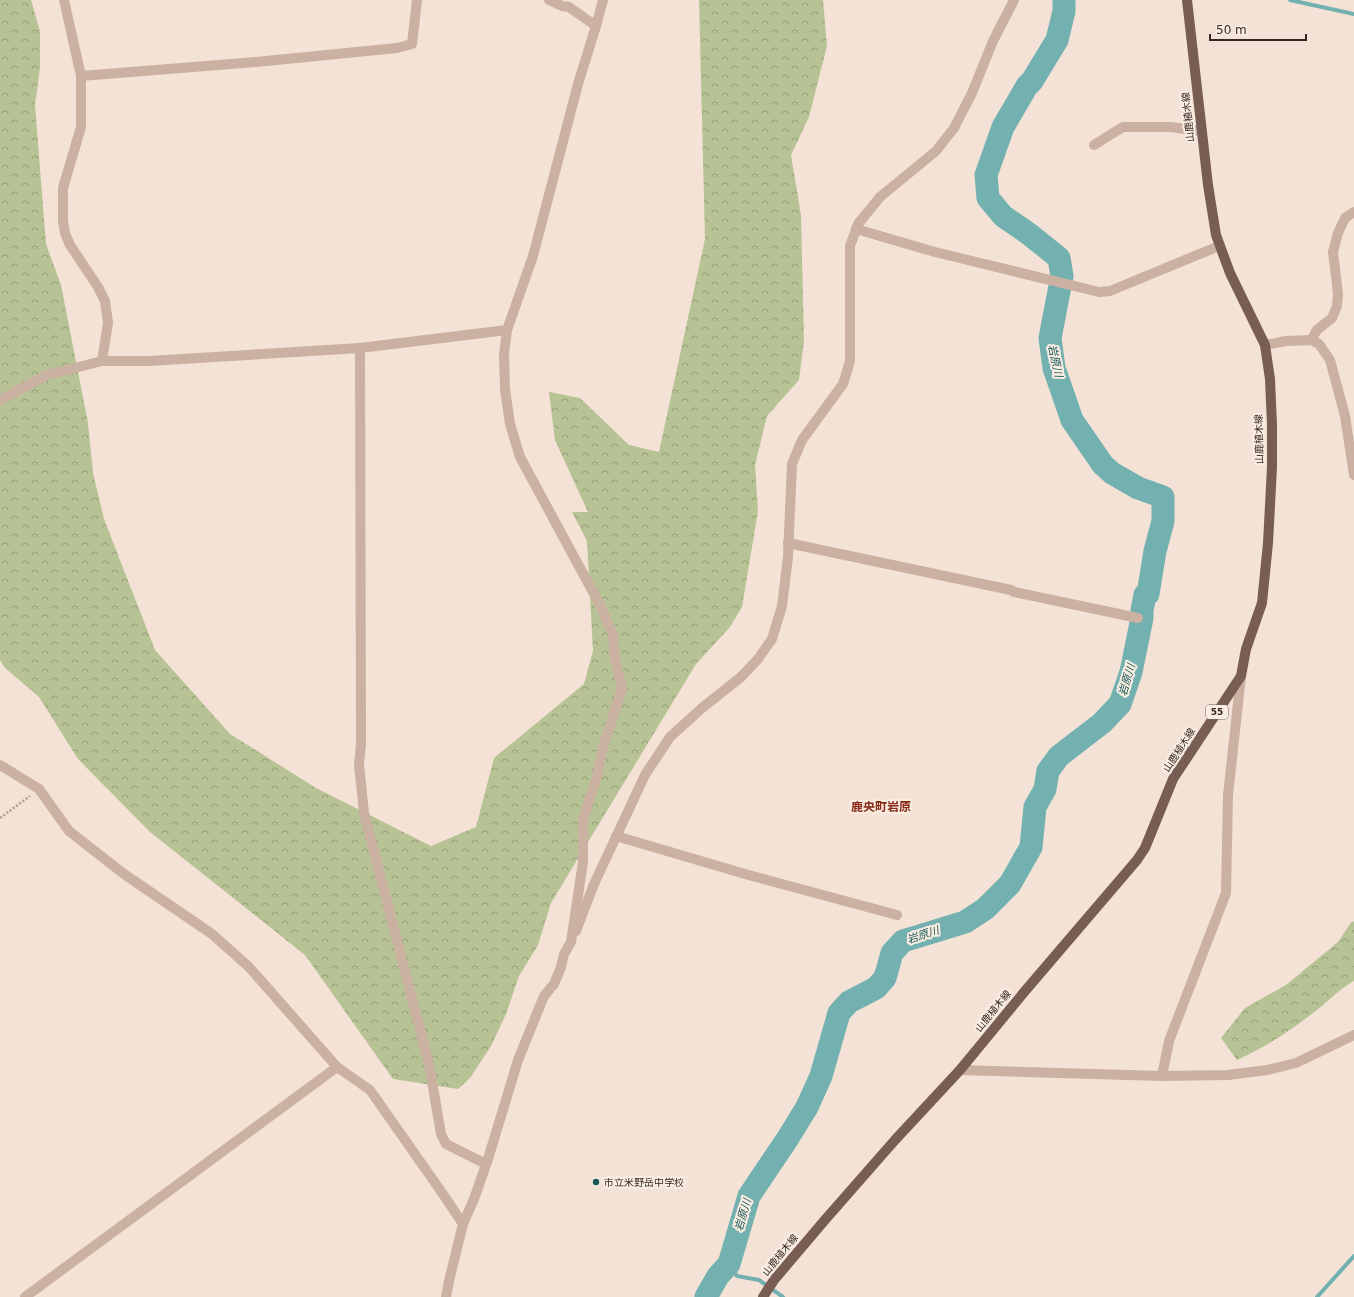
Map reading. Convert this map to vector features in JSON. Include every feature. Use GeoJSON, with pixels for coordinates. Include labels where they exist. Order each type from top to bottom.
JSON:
{"type":"FeatureCollection","features":[{"type":"Feature","properties":{"kind":"main road","name":"山鹿植木線"},"geometry":{"type":"LineString","coordinates":[[763,1297],[774,1280],[824,1221],[895,1140],[960,1070],[1025,991],[1137,860],[1144,848],[1173,779],[1241,676],[1246,649],[1262,603],[1268,543],[1272,467],[1270,379],[1265,345],[1230,272],[1216,235],[1211,211],[1201,131],[1188,5]]}},
{"type":"Feature","properties":{"kind":"street"},"geometry":{"type":"LineString","coordinates":[[64,0],[81,76],[81,127],[63,188],[63,221],[65,233],[70,245],[98,287],[104,301],[108,323],[102,361]]}},
{"type":"Feature","properties":{"kind":"street"},"geometry":{"type":"LineString","coordinates":[[81,76],[256,62],[397,48],[412,44],[417,0]]}},
{"type":"Feature","properties":{"kind":"street"},"geometry":{"type":"LineString","coordinates":[[549,0],[562,6],[569,7],[596,26]]}},
{"type":"Feature","properties":{"kind":"street"},"geometry":{"type":"LineString","coordinates":[[571,942],[583,862],[583,820],[597,776],[603,748],[622,688],[615,659],[613,635],[600,605],[520,457],[510,424],[505,389],[504,354],[507,330],[533,256],[578,84],[603,0]]}},
{"type":"Feature","properties":{"kind":"street"},"geometry":{"type":"LineString","coordinates":[[446,1297],[463,1224],[474,1199],[486,1164],[518,1060],[530,1028],[544,996],[554,984],[561,967],[564,954],[581,920],[594,884],[644,775],[670,737],[702,708],[741,677],[758,659],[772,638],[782,606],[788,557],[792,464],[802,440],[843,384],[850,361],[850,246],[858,224],[880,197],[936,150],[954,128],[972,93],[993,41],[1014,0]]}},
{"type":"Feature","properties":{"kind":"street"},"geometry":{"type":"LineString","coordinates":[[1094,145],[1123,126],[1171,127],[1201,131]]}},
{"type":"Feature","properties":{"kind":"street"},"geometry":{"type":"LineString","coordinates":[[1311,340],[1316,330],[1332,318],[1337,306],[1338,294],[1333,252],[1338,234],[1345,218],[1354,212]]}},
{"type":"Feature","properties":{"kind":"street"},"geometry":{"type":"LineString","coordinates":[[856,230],[935,252],[1100,292],[1110,291],[1219,246]]}},
{"type":"Feature","properties":{"kind":"street"},"geometry":{"type":"LineString","coordinates":[[0,400],[47,375],[102,361],[149,361],[360,348],[507,330]]}},
{"type":"Feature","properties":{"kind":"street"},"geometry":{"type":"LineString","coordinates":[[1265,345],[1286,341],[1311,340],[1318,344],[1330,360],[1345,416],[1354,475]]}},
{"type":"Feature","properties":{"kind":"street"},"geometry":{"type":"LineString","coordinates":[[360,348],[361,745],[359,764],[364,813],[429,1064],[441,1134],[446,1144],[486,1164]]}},
{"type":"Feature","properties":{"kind":"street"},"geometry":{"type":"LineString","coordinates":[[788,543],[1138,618]]}},
{"type":"Feature","properties":{"kind":"street"},"geometry":{"type":"LineString","coordinates":[[1162,1076],[1169,1042],[1226,893],[1228,795],[1241,676]]}},
{"type":"Feature","properties":{"kind":"street"},"geometry":{"type":"LineString","coordinates":[[0,765],[38,789],[69,831],[124,874],[212,934],[249,967],[337,1066],[370,1090],[463,1224]]}},
{"type":"Feature","properties":{"kind":"street"},"geometry":{"type":"LineString","coordinates":[[616,836],[745,874],[897,915]]}},
{"type":"Feature","properties":{"kind":"street"},"geometry":{"type":"LineString","coordinates":[[960,1070],[1162,1076],[1228,1075],[1267,1070],[1296,1063],[1354,1035]]}},
{"type":"Feature","properties":{"kind":"street"},"geometry":{"type":"LineString","coordinates":[[25,1297],[337,1066]]}},
{"type":"Feature","properties":{"kind":"path"},"geometry":{"type":"LineString","coordinates":[[0,818],[38,789]]}},
{"type":"Feature","properties":{"kind":"green space"},"geometry":{"type":"Polygon","coordinates":[[[0,0],[31,0],[40,31],[40,68],[35,105],[46,244],[61,285],[88,423],[93,473],[104,519],[155,650],[230,734],[316,788],[431,846],[476,827],[494,758],[584,684],[593,651],[587,541],[572,512],[588,512],[555,440],[549,392],[580,398],[629,445],[659,452],[705,239],[699,0],[823,0],[827,46],[809,117],[791,155],[801,215],[804,340],[799,380],[767,416],[755,465],[758,511],[742,607],[730,627],[696,664],[551,903],[538,945],[519,976],[506,1014],[491,1046],[470,1078],[458,1089],[393,1079],[305,955],[150,832],[78,759],[39,697],[4,667],[0,660],[0,0]]]}},
{"type":"Feature","properties":{"kind":"green space"},"geometry":{"type":"Polygon","coordinates":[[[1352,921],[1354,922],[1354,981],[1286,1033],[1267,1045],[1237,1060],[1221,1038],[1245,1008],[1286,985],[1338,942],[1352,921]]]}},
{"type":"Feature","properties":{"kind":"waterway","name":"岩原川"},"geometry":{"type":"LineString","coordinates":[[706,1297],[718,1276],[729,1264],[749,1196],[807,1107],[821,1076],[839,1013],[849,1002],[876,988],[885,978],[892,953],[903,941],[965,922],[985,909],[1010,884],[1031,847],[1035,807],[1045,789],[1048,771],[1059,756],[1102,723],[1120,704],[1131,672],[1145,595],[1148,594],[1155,551],[1163,521],[1163,497],[1138,488],[1112,473],[1103,465],[1072,420],[1054,368],[1050,338],[1062,276],[1059,258],[1003,216],[988,198],[986,175],[1003,127],[1027,86],[1032,81],[1057,40],[1064,11],[1064,0]]}},
{"type":"Feature","properties":{"kind":"waterway"},"geometry":{"type":"LineString","coordinates":[[1290,0],[1354,14]]}},
{"type":"Feature","properties":{"kind":"waterway"},"geometry":{"type":"LineString","coordinates":[[1317,1297],[1354,1256]]}},
{"type":"Feature","properties":{"kind":"waterway"},"geometry":{"type":"LineString","coordinates":[[729,1264],[737,1276],[759,1280],[783,1297]]}},
{"type":"Feature","properties":{"kind":"place","name":"市立米野岳中学校"},"geometry":{"type":"Point","coordinates":[596,1182]}},
{"type":"Feature","properties":{"kind":"district","name":"鹿央町岩原"},"geometry":{"type":"Point","coordinates":[881,807]}}]}
